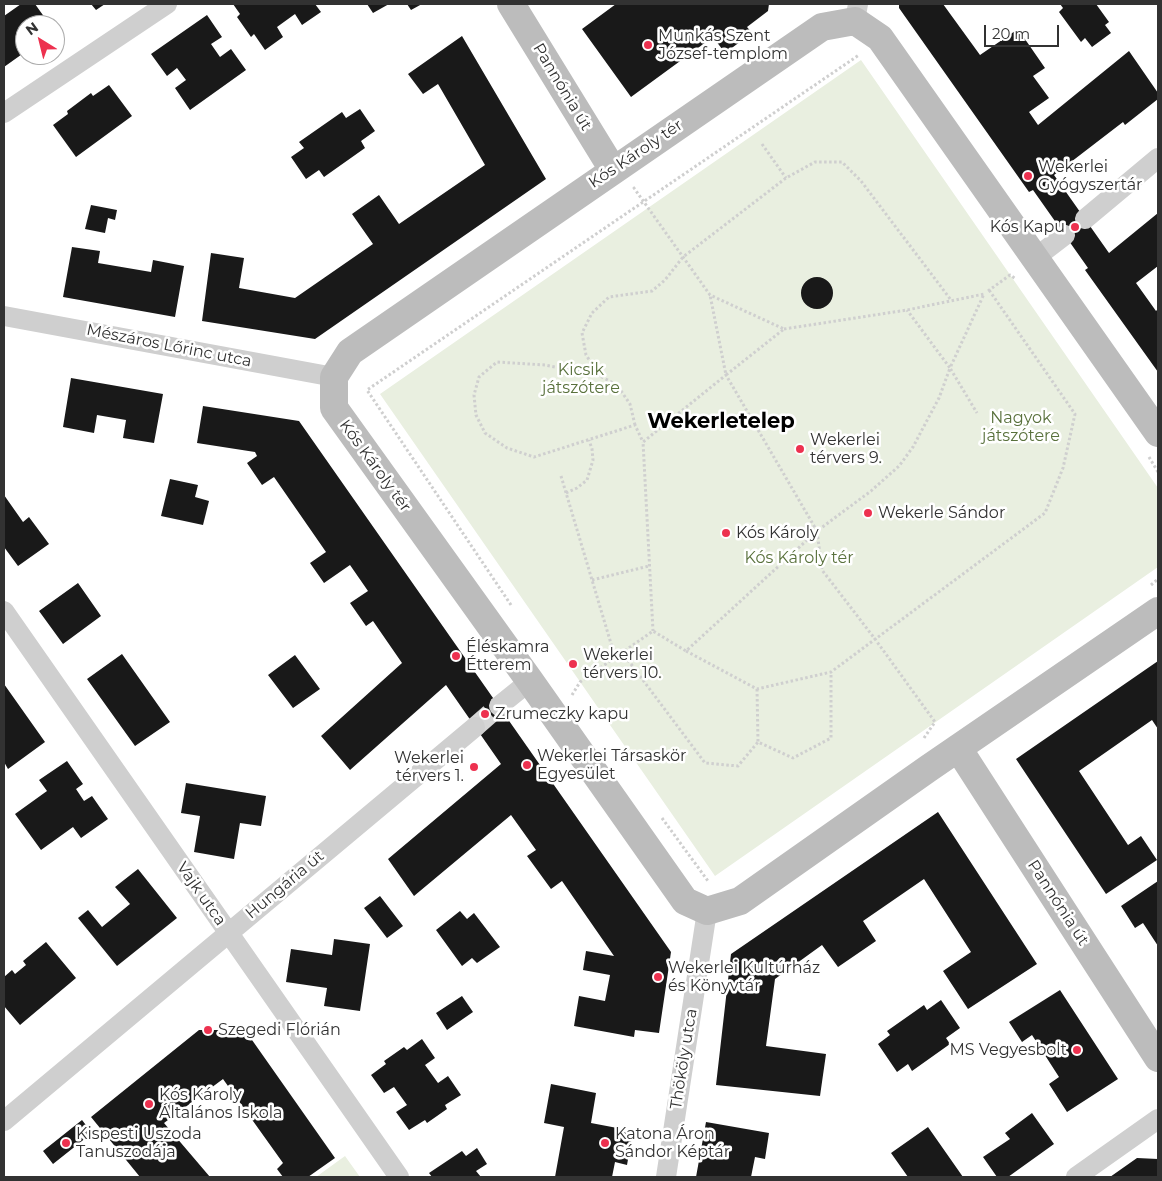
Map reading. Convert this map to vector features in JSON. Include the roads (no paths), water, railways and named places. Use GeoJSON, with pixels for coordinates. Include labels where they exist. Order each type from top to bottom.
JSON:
{"type":"FeatureCollection","features":[{"type":"Feature","properties":{"kind":"street"},"geometry":{"type":"LineString","coordinates":[[4,113],[167,4]]}},
{"type":"Feature","properties":{"kind":"street","name":"Pannónia út"},"geometry":{"type":"LineString","coordinates":[[511,4],[613,170]]}},
{"type":"Feature","properties":{"kind":"street","name":"Kós Károly tér"},"geometry":{"type":"LineString","coordinates":[[710,899],[685,901],[334,408],[334,377],[350,352],[822,27],[857,12],[880,38],[1035,258],[1153,444]]}},
{"type":"Feature","properties":{"kind":"street"},"geometry":{"type":"LineString","coordinates":[[1085,218],[1158,158]]}},
{"type":"Feature","properties":{"kind":"street"},"geometry":{"type":"LineString","coordinates":[[1035,258],[1064,235]]}},
{"type":"Feature","properties":{"kind":"street","name":"Mészáros Lőrinc utca"},"geometry":{"type":"LineString","coordinates":[[4,316],[334,377]]}},
{"type":"Feature","properties":{"kind":"street","name":"Vajk utca"},"geometry":{"type":"LineString","coordinates":[[4,611],[399,1177]]}},
{"type":"Feature","properties":{"kind":"street"},"geometry":{"type":"LineString","coordinates":[[710,899],[740,901],[1158,611]]}},
{"type":"Feature","properties":{"kind":"street"},"geometry":{"type":"LineString","coordinates":[[499,706],[530,681]]}},
{"type":"Feature","properties":{"kind":"street","name":"Hungária út"},"geometry":{"type":"LineString","coordinates":[[4,1121],[475,727]]}},
{"type":"Feature","properties":{"kind":"street","name":"Pannónia út"},"geometry":{"type":"LineString","coordinates":[[958,748],[1158,1058]]}},
{"type":"Feature","properties":{"kind":"street","name":"Thököly utca"},"geometry":{"type":"LineString","coordinates":[[666,1177],[710,899]]}},
{"type":"Feature","properties":{"kind":"street"},"geometry":{"type":"LineString","coordinates":[[1076,1177],[1158,1119]]}},
{"type":"Feature","properties":{"kind":"tunnel"},"geometry":{"type":"LineString","coordinates":[[475,727],[499,706]]}},
{"type":"Feature","properties":{"kind":"place","name":"Munkás Szent József-templom"},"geometry":{"type":"Point","coordinates":[648,45]}},
{"type":"Feature","properties":{"kind":"place","name":"Wekerlei Gyógyszertár"},"geometry":{"type":"Point","coordinates":[1028,176]}},
{"type":"Feature","properties":{"kind":"place","name":"Kós Kapu"},"geometry":{"type":"Point","coordinates":[1075,227]}},
{"type":"Feature","properties":{"kind":"place","name":"Wekerlei térvers 9."},"geometry":{"type":"Point","coordinates":[800,449]}},
{"type":"Feature","properties":{"kind":"place","name":"Wekerle Sándor"},"geometry":{"type":"Point","coordinates":[868,513]}},
{"type":"Feature","properties":{"kind":"place","name":"Kós Károly"},"geometry":{"type":"Point","coordinates":[726,533]}},
{"type":"Feature","properties":{"kind":"place","name":"Éléskamra Étterem"},"geometry":{"type":"Point","coordinates":[456,656]}},
{"type":"Feature","properties":{"kind":"place","name":"Wekerlei térvers 10."},"geometry":{"type":"Point","coordinates":[573,664]}},
{"type":"Feature","properties":{"kind":"place","name":"Zrumeczky kapu"},"geometry":{"type":"Point","coordinates":[485,714]}},
{"type":"Feature","properties":{"kind":"place","name":"Wekerlei Társaskör Egyesület"},"geometry":{"type":"Point","coordinates":[527,765]}},
{"type":"Feature","properties":{"kind":"place","name":"Wekerlei térvers 1."},"geometry":{"type":"Point","coordinates":[474,767]}},
{"type":"Feature","properties":{"kind":"place","name":"Wekerlei Kultúrház és Könyvtár"},"geometry":{"type":"Point","coordinates":[658,977]}},
{"type":"Feature","properties":{"kind":"place","name":"Szegedi Flórián"},"geometry":{"type":"Point","coordinates":[208,1030]}},
{"type":"Feature","properties":{"kind":"place","name":"MS Vegyesbolt"},"geometry":{"type":"Point","coordinates":[1077,1050]}},
{"type":"Feature","properties":{"kind":"place","name":"Kós Károly Általános Iskola"},"geometry":{"type":"Point","coordinates":[149,1104]}},
{"type":"Feature","properties":{"kind":"place","name":"Kispesti Uszoda Tanuszodája"},"geometry":{"type":"Point","coordinates":[66,1143]}},
{"type":"Feature","properties":{"kind":"place","name":"Katona Áron Sándor Képtár"},"geometry":{"type":"Point","coordinates":[605,1143]}},
{"type":"Feature","properties":{"kind":"district","name":"Wekerletelep"},"geometry":{"type":"Point","coordinates":[721,422]}},
{"type":"Feature","properties":{"kind":"park label","name":"Kicsik játszótere"},"geometry":{"type":"Point","coordinates":[581,379]}},
{"type":"Feature","properties":{"kind":"park label","name":"Nagyok játszótere"},"geometry":{"type":"Point","coordinates":[1021,427]}}]}
